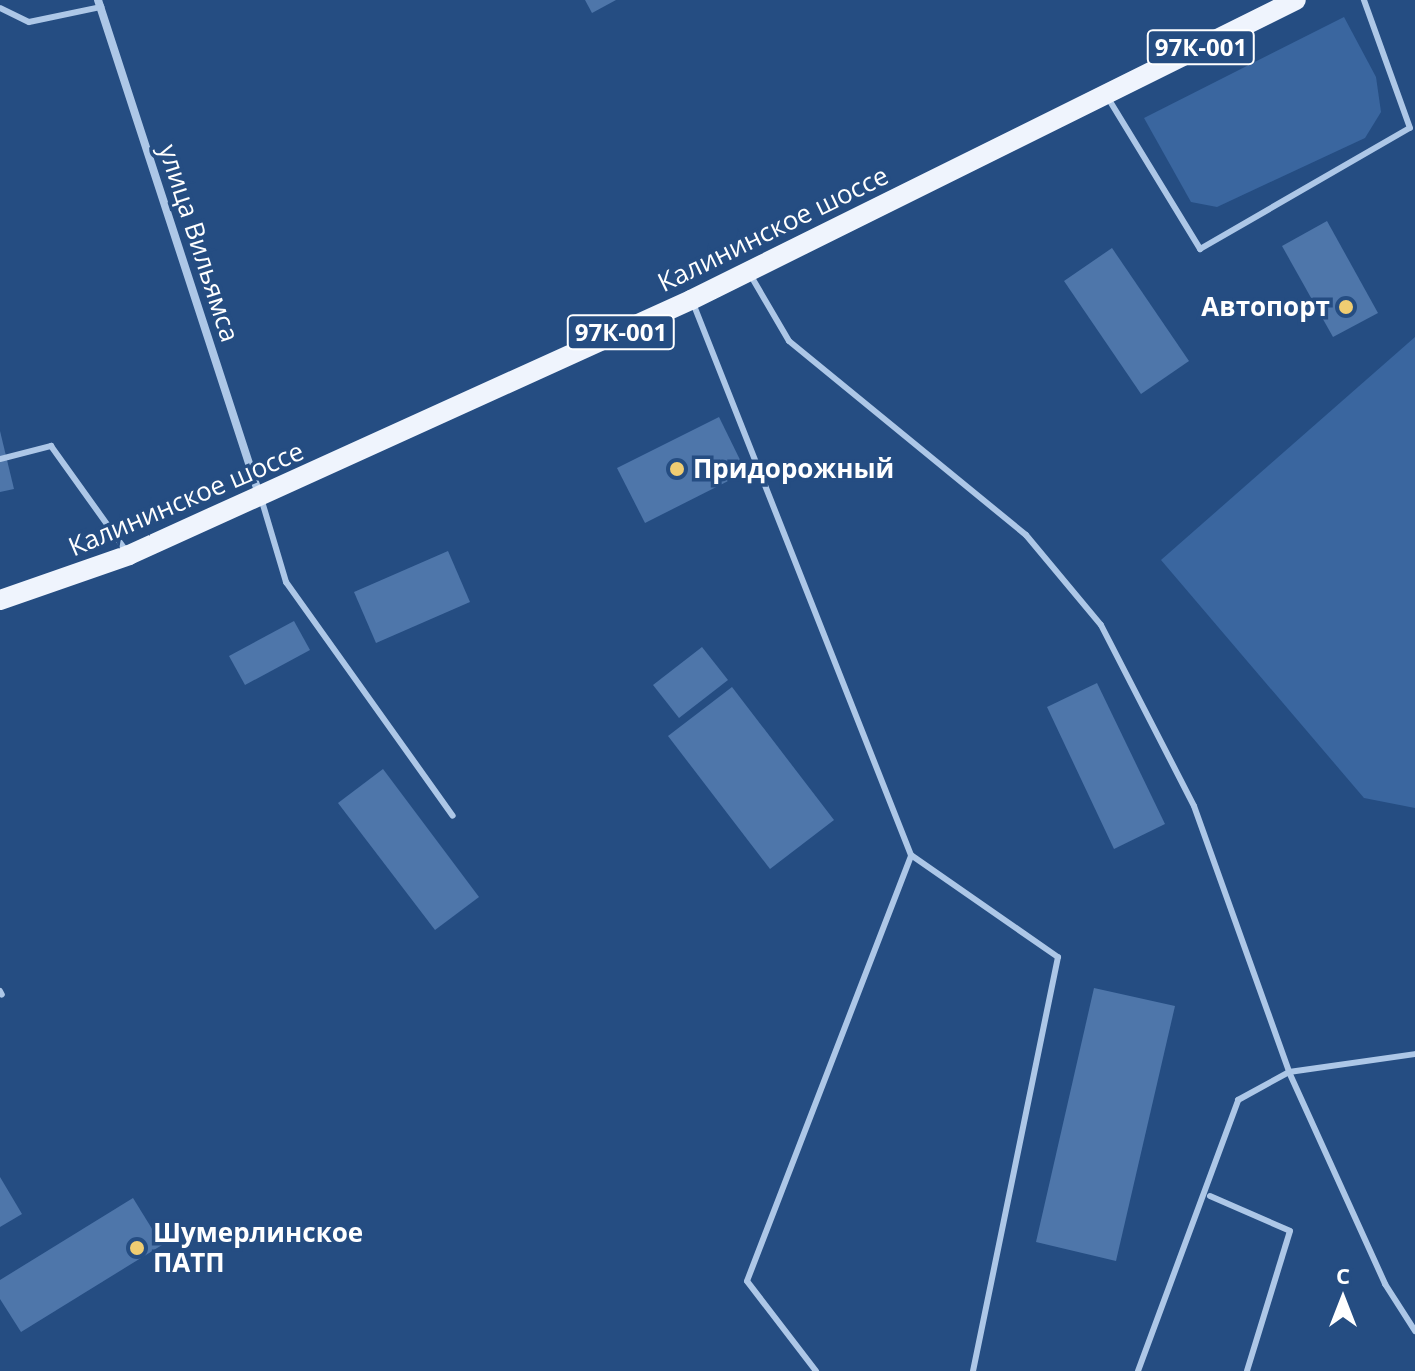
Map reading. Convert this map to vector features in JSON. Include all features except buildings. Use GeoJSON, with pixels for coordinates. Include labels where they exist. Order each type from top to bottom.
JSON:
{"type":"FeatureCollection","features":[{"type":"Feature","properties":{"kind":"main road","name":"Калининское шоссе"},"geometry":{"type":"LineString","coordinates":[[0,600],[129,555],[261,498],[691,300],[747,269],[1296,0]]}},
{"type":"Feature","properties":{"kind":"street","name":"улица Вильямса"},"geometry":{"type":"LineString","coordinates":[[100,3],[261,498]]}},
{"type":"Feature","properties":{"kind":"lane"},"geometry":{"type":"LineString","coordinates":[[1107,95],[1200,249],[1410,128],[1364,0]]}},
{"type":"Feature","properties":{"kind":"lane"},"geometry":{"type":"LineString","coordinates":[[0,8],[29,22],[100,3]]}},
{"type":"Feature","properties":{"kind":"lane"},"geometry":{"type":"LineString","coordinates":[[747,269],[789,341],[1026,535],[1101,625],[1194,806],[1289,1072],[1385,1284],[1415,1331]]}},
{"type":"Feature","properties":{"kind":"lane"},"geometry":{"type":"LineString","coordinates":[[691,300],[911,855],[1058,957],[973,1371]]}},
{"type":"Feature","properties":{"kind":"lane"},"geometry":{"type":"LineString","coordinates":[[0,459],[51,446],[129,555]]}},
{"type":"Feature","properties":{"kind":"lane"},"geometry":{"type":"LineString","coordinates":[[261,498],[286,582],[453,816]]}},
{"type":"Feature","properties":{"kind":"lane"},"geometry":{"type":"LineString","coordinates":[[816,1371],[747,1281],[911,855]]}},
{"type":"Feature","properties":{"kind":"lane"},"geometry":{"type":"LineString","coordinates":[[1138,1371],[1238,1100],[1289,1072],[1415,1054]]}},
{"type":"Feature","properties":{"kind":"lane"},"geometry":{"type":"LineString","coordinates":[[1210,1196],[1290,1231],[1247,1371]]}},
{"type":"Feature","properties":{"kind":"shaded area"},"geometry":{"type":"Polygon","coordinates":[[[1344,17],[1376,77],[1381,112],[1365,138],[1217,207],[1191,202],[1144,118],[1344,17]]]}},
{"type":"Feature","properties":{"kind":"shaded area"},"geometry":{"type":"Polygon","coordinates":[[[1415,337],[1415,808],[1364,798],[1161,560],[1415,337]]]}},
{"type":"Feature","properties":{"kind":"place","name":"Автопорт"},"geometry":{"type":"Point","coordinates":[1346,307]}},
{"type":"Feature","properties":{"kind":"place","name":"Придорожный"},"geometry":{"type":"Point","coordinates":[677,469]}},
{"type":"Feature","properties":{"kind":"place","name":"Шумерлинское ПАТП"},"geometry":{"type":"Point","coordinates":[137,1248]}}]}
